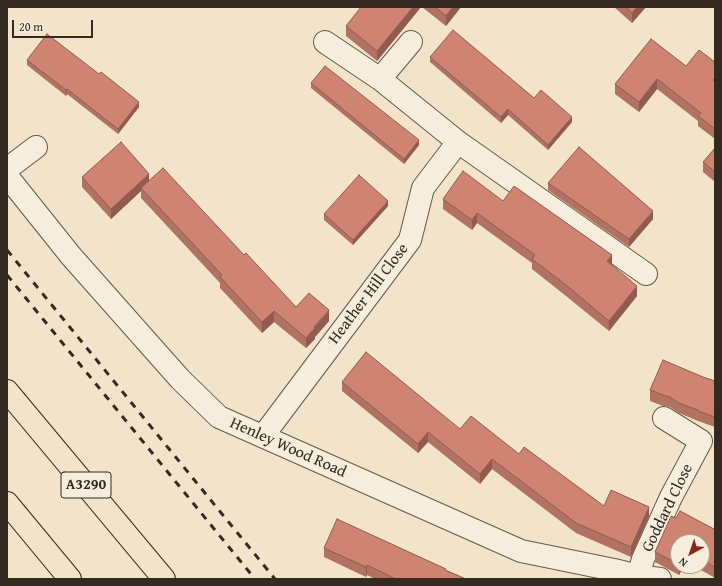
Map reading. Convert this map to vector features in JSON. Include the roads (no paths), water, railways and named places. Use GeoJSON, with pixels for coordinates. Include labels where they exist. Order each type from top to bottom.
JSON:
{"type":"FeatureCollection","features":[{"type":"Feature","properties":{"kind":"main road","name":"A3290"},"geometry":{"type":"LineString","coordinates":[[7,391],[164,579]]}},
{"type":"Feature","properties":{"kind":"main road"},"geometry":{"type":"LineString","coordinates":[[7,503],[70,579]]}},
{"type":"Feature","properties":{"kind":"street"},"geometry":{"type":"LineString","coordinates":[[325,42],[380,79],[458,142],[646,274]]}},
{"type":"Feature","properties":{"kind":"street"},"geometry":{"type":"LineString","coordinates":[[380,79],[411,42]]}},
{"type":"Feature","properties":{"kind":"street","name":"Heather Hill Close"},"geometry":{"type":"LineString","coordinates":[[263,436],[410,240],[423,188],[458,142]]}},
{"type":"Feature","properties":{"kind":"street"},"geometry":{"type":"LineString","coordinates":[[7,169],[36,147]]}},
{"type":"Feature","properties":{"kind":"street","name":"Henley Wood Road"},"geometry":{"type":"LineString","coordinates":[[7,176],[71,256],[180,379],[219,417],[521,551],[638,576],[660,579]]}},
{"type":"Feature","properties":{"kind":"street","name":"Goddard Close"},"geometry":{"type":"LineString","coordinates":[[638,576],[643,559],[671,497],[708,442],[664,418]]}},
{"type":"Feature","properties":{"kind":"railway"},"geometry":{"type":"LineString","coordinates":[[7,250],[275,579]]}},
{"type":"Feature","properties":{"kind":"railway"},"geometry":{"type":"LineString","coordinates":[[7,275],[255,579]]}}]}
